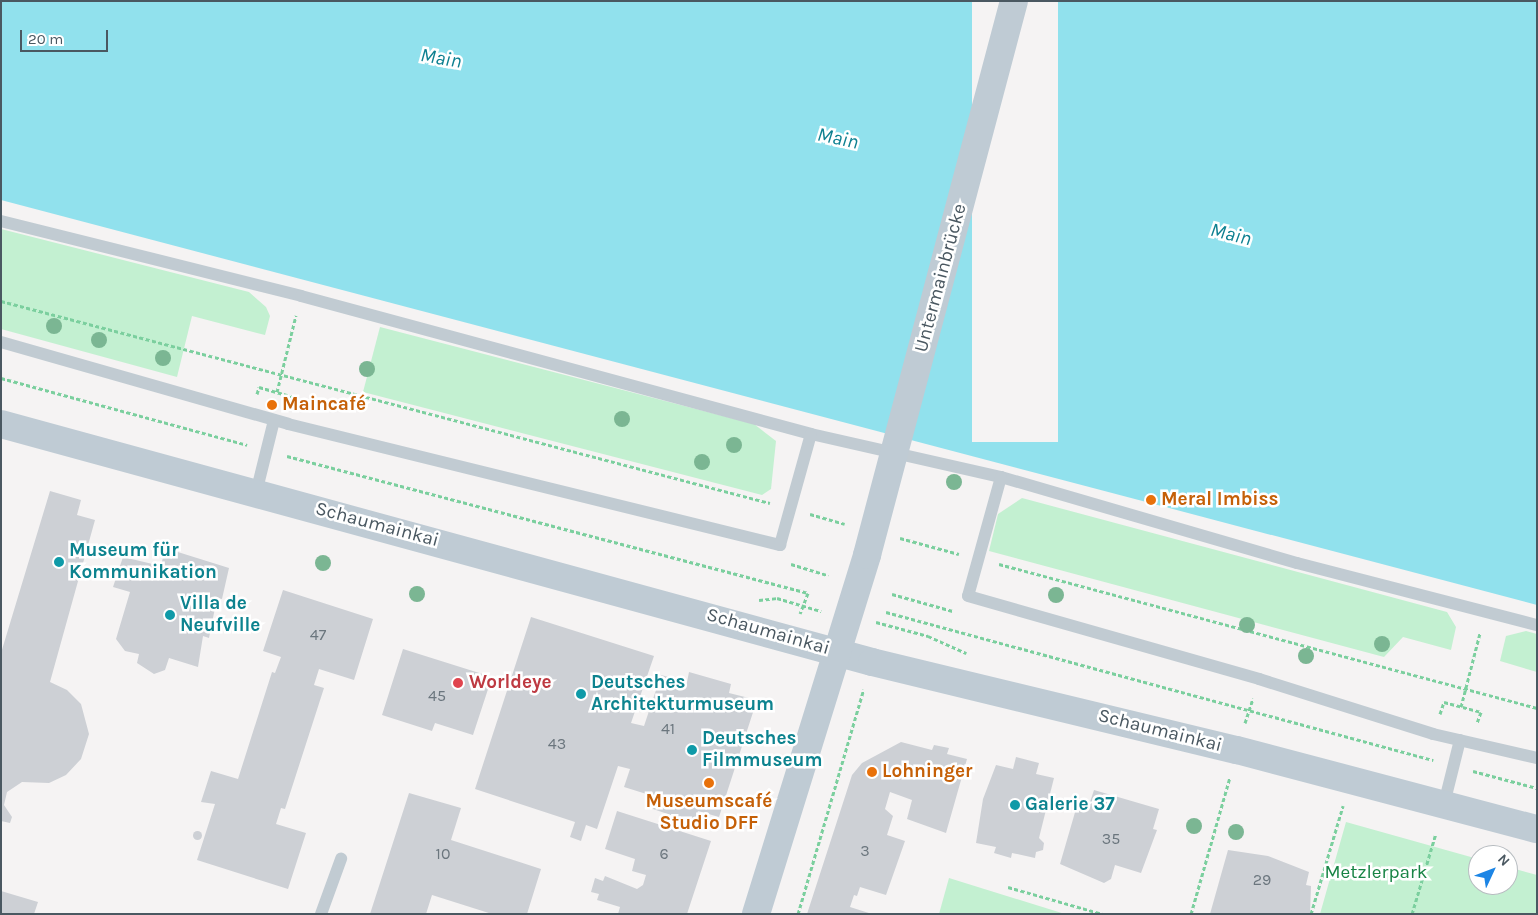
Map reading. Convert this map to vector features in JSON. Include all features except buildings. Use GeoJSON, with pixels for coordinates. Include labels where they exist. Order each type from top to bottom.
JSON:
{"type":"FeatureCollection","features":[{"type":"Feature","properties":{"kind":"main road","name":"Untermainbrücke"},"geometry":{"type":"LineString","coordinates":[[756,914],[840,653],[1014,1]]}},
{"type":"Feature","properties":{"kind":"main road","name":"Schaumainkai"},"geometry":{"type":"LineString","coordinates":[[1,424],[872,662],[1238,750],[1537,829]]}},
{"type":"Feature","properties":{"kind":"lane"},"geometry":{"type":"LineString","coordinates":[[1,221],[301,296],[810,434],[1001,477],[1297,563],[1537,625]]}},
{"type":"Feature","properties":{"kind":"lane"},"geometry":{"type":"LineString","coordinates":[[1,342],[274,420],[780,545],[810,434]]}},
{"type":"Feature","properties":{"kind":"lane"},"geometry":{"type":"LineString","coordinates":[[256,493],[274,420]]}},
{"type":"Feature","properties":{"kind":"lane"},"geometry":{"type":"LineString","coordinates":[[1001,477],[968,596],[1460,740],[1537,758]]}},
{"type":"Feature","properties":{"kind":"lane"},"geometry":{"type":"LineString","coordinates":[[1444,804],[1460,740]]}},
{"type":"Feature","properties":{"kind":"lane"},"geometry":{"type":"LineString","coordinates":[[321,914],[341,859]]}},
{"type":"Feature","properties":{"kind":"path"},"geometry":{"type":"LineString","coordinates":[[277,392],[301,296]]}},
{"type":"Feature","properties":{"kind":"path"},"geometry":{"type":"LineString","coordinates":[[1,301],[765,502]]}},
{"type":"Feature","properties":{"kind":"path"},"geometry":{"type":"LineString","coordinates":[[1,378],[266,451],[808,593]]}},
{"type":"Feature","properties":{"kind":"path"},"geometry":{"type":"LineString","coordinates":[[259,387],[295,397]]}},
{"type":"Feature","properties":{"kind":"path"},"geometry":{"type":"LineString","coordinates":[[780,545],[775,559],[828,575]]}},
{"type":"Feature","properties":{"kind":"path"},"geometry":{"type":"LineString","coordinates":[[977,558],[1464,690],[1537,708]]}},
{"type":"Feature","properties":{"kind":"path"},"geometry":{"type":"LineString","coordinates":[[892,594],[962,614]]}},
{"type":"Feature","properties":{"kind":"path"},"geometry":{"type":"LineString","coordinates":[[886,612],[1537,788]]}},
{"type":"Feature","properties":{"kind":"path"},"geometry":{"type":"LineString","coordinates":[[1461,707],[1485,612]]}},
{"type":"Feature","properties":{"kind":"path"},"geometry":{"type":"LineString","coordinates":[[798,914],[872,662]]}},
{"type":"Feature","properties":{"kind":"path"},"geometry":{"type":"LineString","coordinates":[[1444,702],[1480,712]]}},
{"type":"Feature","properties":{"kind":"path"},"geometry":{"type":"LineString","coordinates":[[1191,914],[1249,710]]}},
{"type":"Feature","properties":{"kind":"path"},"geometry":{"type":"LineString","coordinates":[[1311,914],[1351,779]]}},
{"type":"Feature","properties":{"kind":"path"},"geometry":{"type":"LineString","coordinates":[[1412,914],[1444,804]]}},
{"type":"Feature","properties":{"kind":"path"},"geometry":{"type":"LineString","coordinates":[[1008,887],[1103,914]]}},
{"type":"Feature","properties":{"kind":"green space"},"geometry":{"type":"Polygon","coordinates":[[[1,229],[249,292],[266,307],[270,316],[265,335],[192,316],[177,377],[1,329],[1,229]]]}},
{"type":"Feature","properties":{"kind":"green space"},"geometry":{"type":"Polygon","coordinates":[[[380,327],[754,424],[776,441],[771,489],[762,495],[363,392],[380,327]]]}},
{"type":"Feature","properties":{"kind":"green space"},"geometry":{"type":"Polygon","coordinates":[[[1022,498],[1447,612],[1456,627],[1451,650],[1403,637],[1384,657],[989,551],[998,514],[1022,498]]]}},
{"type":"Feature","properties":{"kind":"green space"},"geometry":{"type":"Polygon","coordinates":[[[1526,631],[1537,634],[1537,672],[1500,661],[1506,636],[1526,631]]]}},
{"type":"Feature","properties":{"kind":"green space","name":"Metzlerpark"},"geometry":{"type":"Polygon","coordinates":[[[1346,822],[1468,856],[1468,895],[1518,895],[1518,870],[1537,875],[1537,914],[1320,914],[1346,822]]]}},
{"type":"Feature","properties":{"kind":"green space"},"geometry":{"type":"Polygon","coordinates":[[[949,878],[1065,914],[939,914],[949,878]]]}},
{"type":"Feature","properties":{"kind":"water","name":"Main"},"geometry":{"type":"Polygon","coordinates":[[[1,1],[1537,1],[1537,605],[1,200],[1,1]]]}},
{"type":"Feature","properties":{"kind":"pier"},"geometry":{"type":"Polygon","coordinates":[[[972,1],[1058,1],[1058,442],[972,442],[972,1]]]}},
{"type":"Feature","properties":{"kind":"place","name":"Maincafé"},"geometry":{"type":"Point","coordinates":[272,405]}},
{"type":"Feature","properties":{"kind":"place","name":"Meral Imbiss"},"geometry":{"type":"Point","coordinates":[1151,500]}},
{"type":"Feature","properties":{"kind":"place","name":"Museum für Kommunikation"},"geometry":{"type":"Point","coordinates":[59,562]}},
{"type":"Feature","properties":{"kind":"place","name":"Villa de Neufville"},"geometry":{"type":"Point","coordinates":[170,615]}},
{"type":"Feature","properties":{"kind":"place","name":"Worldeye"},"geometry":{"type":"Point","coordinates":[458,683]}},
{"type":"Feature","properties":{"kind":"place","name":"Deutsches Architekturmuseum"},"geometry":{"type":"Point","coordinates":[581,694]}},
{"type":"Feature","properties":{"kind":"place","name":"Deutsches Filmmuseum"},"geometry":{"type":"Point","coordinates":[692,750]}},
{"type":"Feature","properties":{"kind":"place","name":"Lohninger"},"geometry":{"type":"Point","coordinates":[872,772]}},
{"type":"Feature","properties":{"kind":"place","name":"Museumscafé Studio DFF"},"geometry":{"type":"Point","coordinates":[709,783]}},
{"type":"Feature","properties":{"kind":"place","name":"Galerie 37"},"geometry":{"type":"Point","coordinates":[1015,805]}}]}
